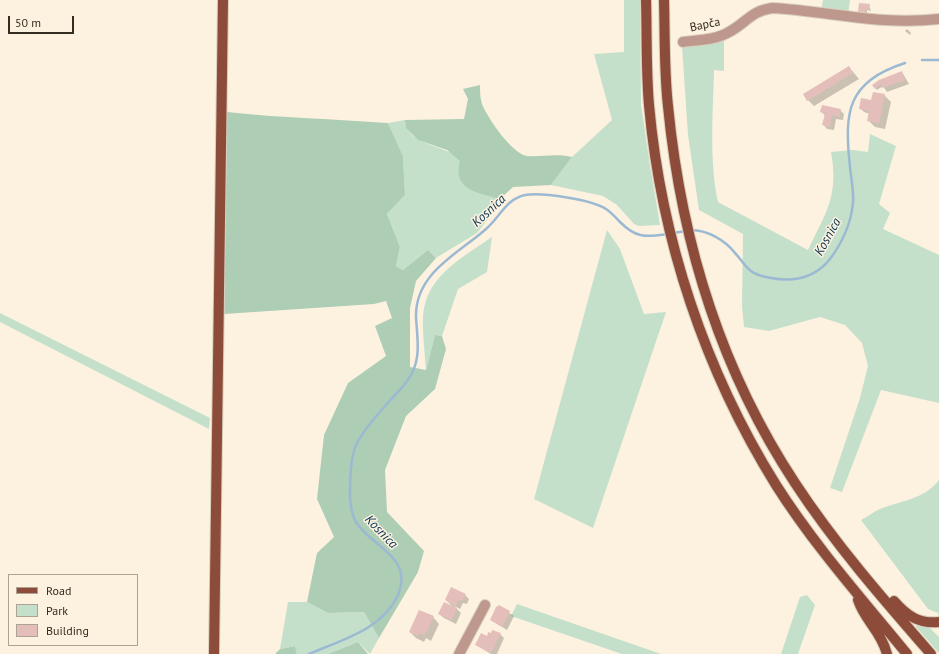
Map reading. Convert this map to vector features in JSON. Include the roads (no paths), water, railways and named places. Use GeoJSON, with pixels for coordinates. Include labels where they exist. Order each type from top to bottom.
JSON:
{"type":"FeatureCollection","features":[{"type":"Feature","properties":{"kind":"main road"},"geometry":{"type":"LineString","coordinates":[[214,654],[223,0]]}},
{"type":"Feature","properties":{"kind":"main road"},"geometry":{"type":"LineString","coordinates":[[646,0],[649,104],[656,160],[676,254],[715,370],[742,426],[796,515],[832,564],[907,654]]}},
{"type":"Feature","properties":{"kind":"main road"},"geometry":{"type":"LineString","coordinates":[[664,0],[667,104],[684,214],[706,301],[728,359],[758,420],[794,482],[819,518],[871,584],[931,654]]}},
{"type":"Feature","properties":{"kind":"main road"},"geometry":{"type":"LineString","coordinates":[[871,584],[883,592],[910,617],[922,622],[939,622]]}},
{"type":"Feature","properties":{"kind":"main road"},"geometry":{"type":"LineString","coordinates":[[855,591],[864,613],[880,635],[887,654]]}},
{"type":"Feature","properties":{"kind":"street","name":"Bapča"},"geometry":{"type":"LineString","coordinates":[[683,42],[713,38],[728,33],[754,13],[760,10],[772,8],[868,20],[921,21],[939,19]]}},
{"type":"Feature","properties":{"kind":"street"},"geometry":{"type":"LineString","coordinates":[[459,654],[485,605]]}},
{"type":"Feature","properties":{"kind":"waterway","name":"Kosnica"},"geometry":{"type":"LineString","coordinates":[[922,60],[939,60]]}},
{"type":"Feature","properties":{"kind":"waterway","name":"Kosnica"},"geometry":{"type":"LineString","coordinates":[[691,230],[697,230],[721,240],[731,248],[744,265],[760,276],[779,279],[795,279],[818,271],[830,259],[838,246],[848,225],[852,210],[853,194],[848,147],[848,130],[849,114],[854,101],[861,89],[871,79],[905,63]]}},
{"type":"Feature","properties":{"kind":"waterway","name":"Kosnica"},"geometry":{"type":"LineString","coordinates":[[309,654],[360,632],[371,625],[382,617],[391,607],[398,595],[401,582],[400,571],[396,561],[389,553],[363,531],[353,515],[350,496],[351,466],[359,439],[377,415],[407,382],[415,366],[417,360],[418,339],[416,317],[418,302],[423,288],[430,276],[451,256],[486,229],[508,204],[518,197],[525,195],[533,194],[555,196],[579,200],[606,209],[626,228],[642,236],[668,234]]}},
{"type":"Feature","properties":{"kind":"waterway","name":"Kosnica"},"geometry":{"type":"LineString","coordinates":[[673,233],[686,231]]}}]}
